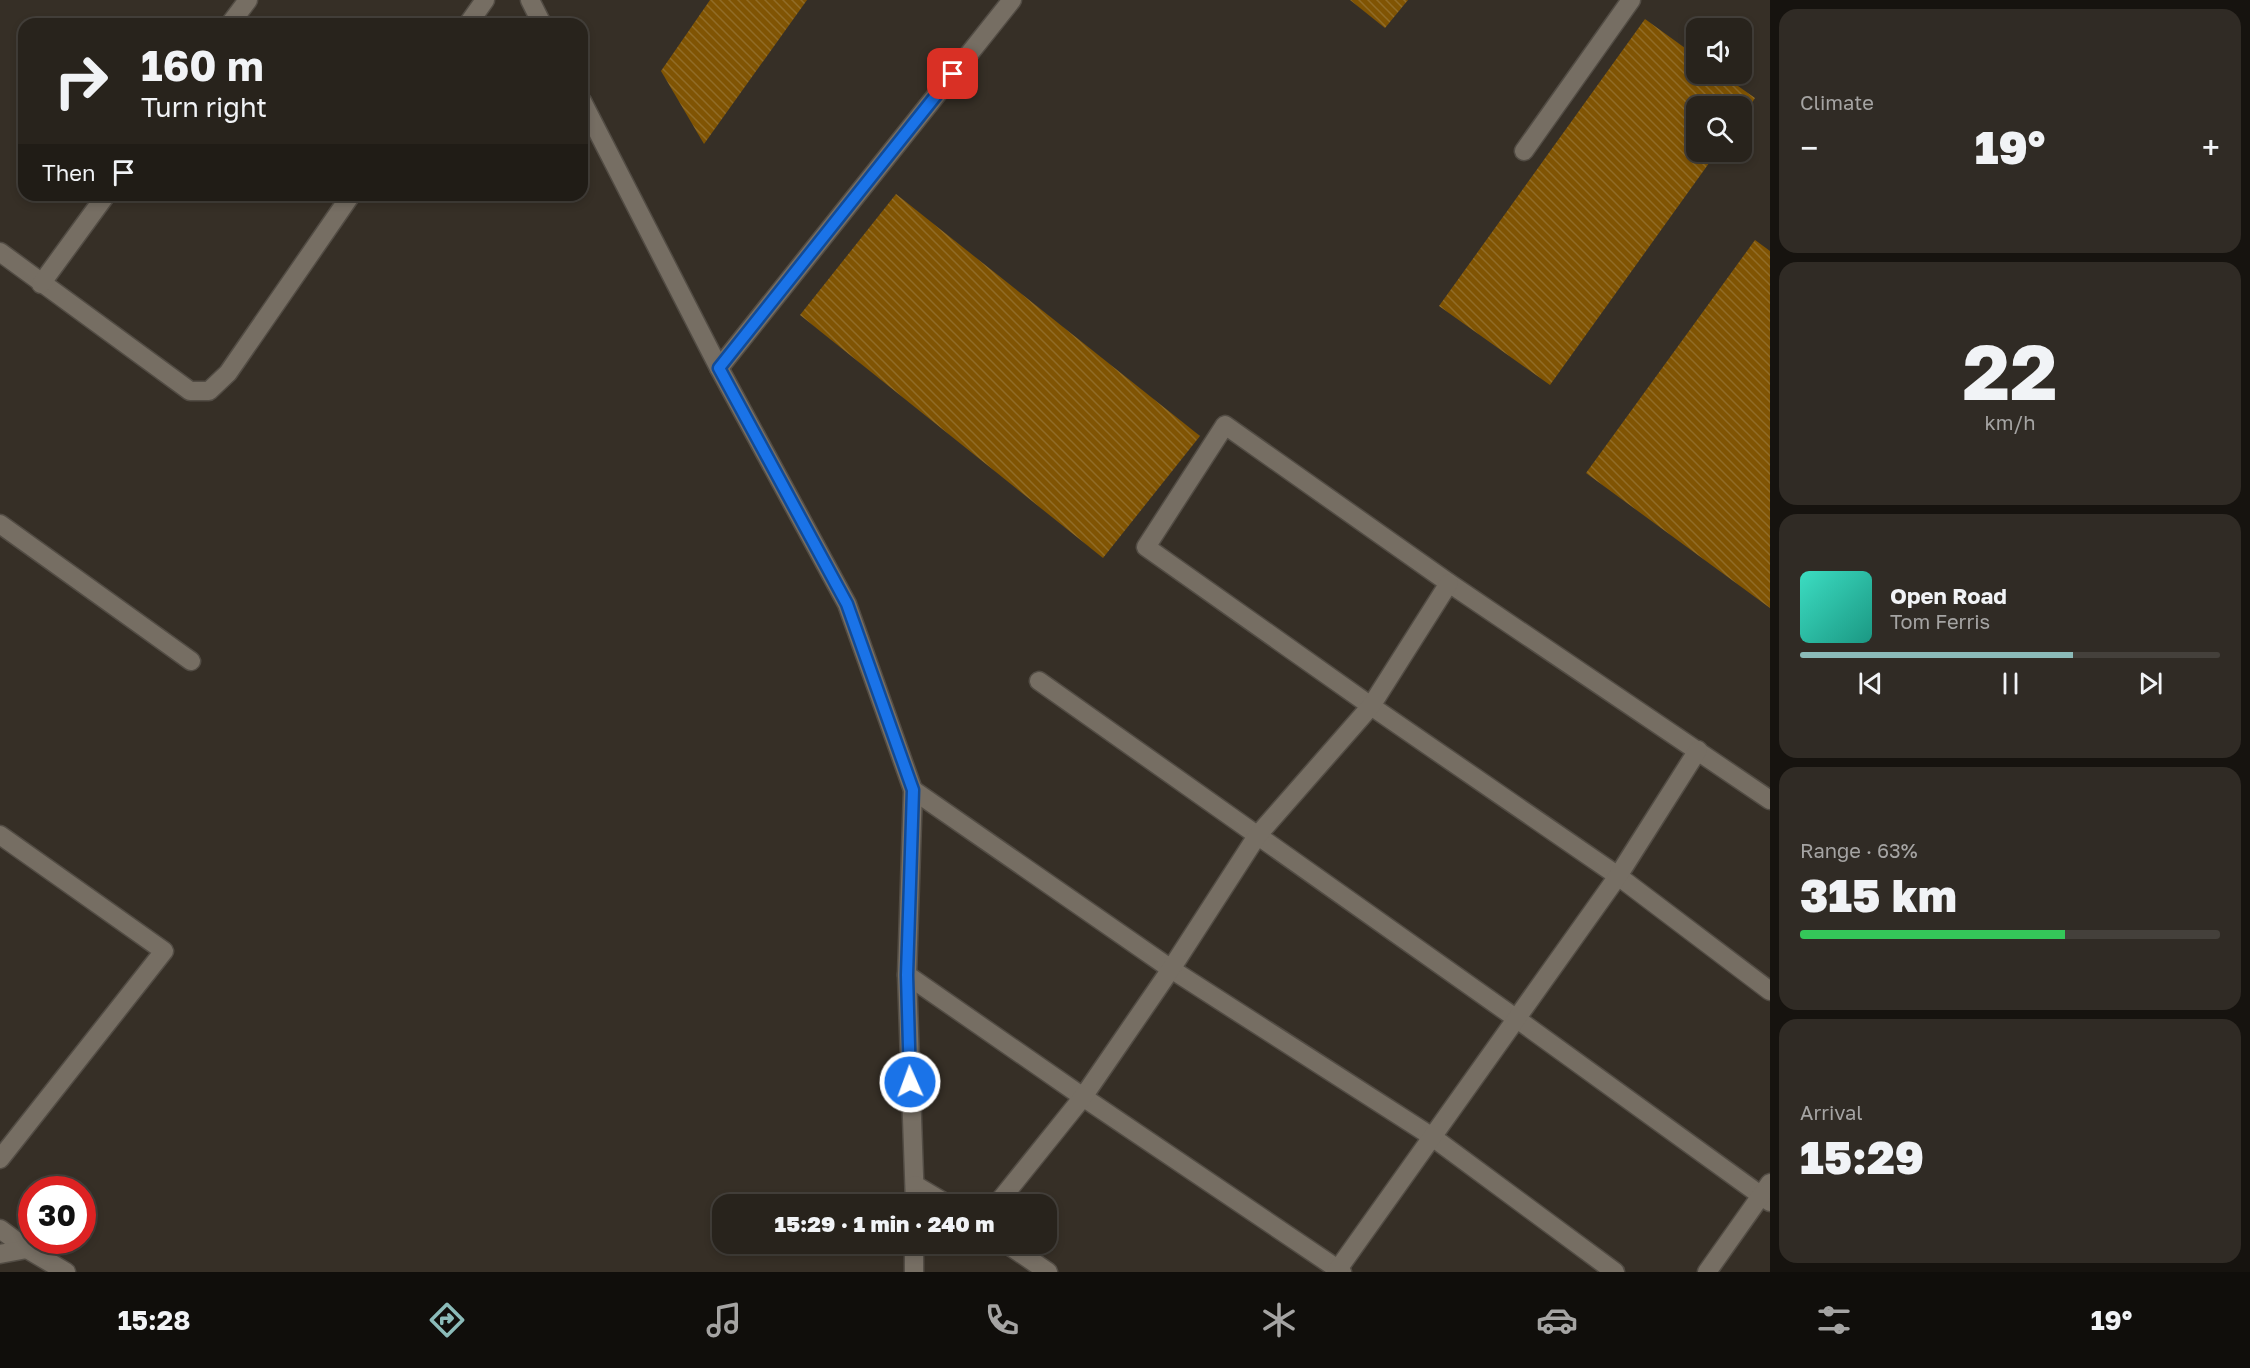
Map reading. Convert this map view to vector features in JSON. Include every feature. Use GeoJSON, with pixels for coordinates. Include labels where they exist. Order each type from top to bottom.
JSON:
{"type":"FeatureCollection","features":[{"type":"Feature","properties":{"kind":"street"},"geometry":{"type":"LineString","coordinates":[[234,18],[248,0]]}},
{"type":"Feature","properties":{"kind":"street"},"geometry":{"type":"LineString","coordinates":[[472,18],[484,0]]}},
{"type":"Feature","properties":{"kind":"street"},"geometry":{"type":"LineString","coordinates":[[530,0],[539,18]]}},
{"type":"Feature","properties":{"kind":"street"},"geometry":{"type":"LineString","coordinates":[[719,368],[1012,0]]}},
{"type":"Feature","properties":{"kind":"street"},"geometry":{"type":"LineString","coordinates":[[1524,151],[1631,0]]}},
{"type":"Feature","properties":{"kind":"street"},"geometry":{"type":"LineString","coordinates":[[588,113],[719,368],[847,604],[913,790],[907,975],[915,1194]]}},
{"type":"Feature","properties":{"kind":"street"},"geometry":{"type":"LineString","coordinates":[[41,284],[102,201]]}},
{"type":"Feature","properties":{"kind":"street"},"geometry":{"type":"LineString","coordinates":[[0,252],[190,391],[209,391],[228,373],[347,201]]}},
{"type":"Feature","properties":{"kind":"street"},"geometry":{"type":"LineString","coordinates":[[1770,800],[1449,583],[1225,425],[1146,547],[1618,876],[1770,992]]}},
{"type":"Feature","properties":{"kind":"street"},"geometry":{"type":"LineString","coordinates":[[0,524],[191,661]]}},
{"type":"Feature","properties":{"kind":"street"},"geometry":{"type":"LineString","coordinates":[[1005,1194],[1083,1097],[1171,969],[1257,836],[1371,706],[1449,583]]}},
{"type":"Feature","properties":{"kind":"street"},"geometry":{"type":"LineString","coordinates":[[1039,681],[1767,1194],[1707,1272]]}},
{"type":"Feature","properties":{"kind":"street"},"geometry":{"type":"LineString","coordinates":[[907,975],[1339,1271],[1431,1136],[1618,876],[1698,750]]}},
{"type":"Feature","properties":{"kind":"street"},"geometry":{"type":"LineString","coordinates":[[913,790],[1171,969],[1431,1136],[1615,1272]]}},
{"type":"Feature","properties":{"kind":"street"},"geometry":{"type":"LineString","coordinates":[[0,835],[164,951],[0,1159]]}},
{"type":"Feature","properties":{"kind":"street"},"geometry":{"type":"LineString","coordinates":[[915,1185],[930,1194]]}},
{"type":"Feature","properties":{"kind":"street"},"geometry":{"type":"LineString","coordinates":[[0,1228],[18,1242]]}},
{"type":"Feature","properties":{"kind":"street"},"geometry":{"type":"LineString","coordinates":[[0,1254],[18,1251]]}},
{"type":"Feature","properties":{"kind":"street"},"geometry":{"type":"LineString","coordinates":[[35,1254],[66,1272]]}},
{"type":"Feature","properties":{"kind":"street"},"geometry":{"type":"LineString","coordinates":[[914,1254],[914,1272]]}},
{"type":"Feature","properties":{"kind":"street"},"geometry":{"type":"LineString","coordinates":[[1022,1254],[1048,1272]]}},
{"type":"Feature","properties":{"kind":"building"},"geometry":{"type":"Polygon","coordinates":[[[710,0],[807,0],[704,144],[661,71],[710,0]]]}},
{"type":"Feature","properties":{"kind":"building"},"geometry":{"type":"Polygon","coordinates":[[[1350,0],[1408,0],[1385,28],[1350,0]]]}},
{"type":"Feature","properties":{"kind":"building"},"geometry":{"type":"Polygon","coordinates":[[[1645,19],[1686,49],[1686,84],[1735,84],[1755,98],[1752,103],[1752,96],[1686,96],[1686,162],[1710,162],[1550,385],[1439,306],[1645,19]]]}},
{"type":"Feature","properties":{"kind":"building"},"geometry":{"type":"Polygon","coordinates":[[[896,194],[1200,436],[1103,558],[800,315],[896,194]]]}},
{"type":"Feature","properties":{"kind":"building"},"geometry":{"type":"Polygon","coordinates":[[[1755,240],[1770,251],[1770,608],[1586,473],[1755,240]]]}},
{"type":"Feature","properties":{"kind":"route"},"geometry":{"type":"LineString","coordinates":[[910,1082],[907,975],[913,790],[847,604],[719,368],[953,74]]}}]}
